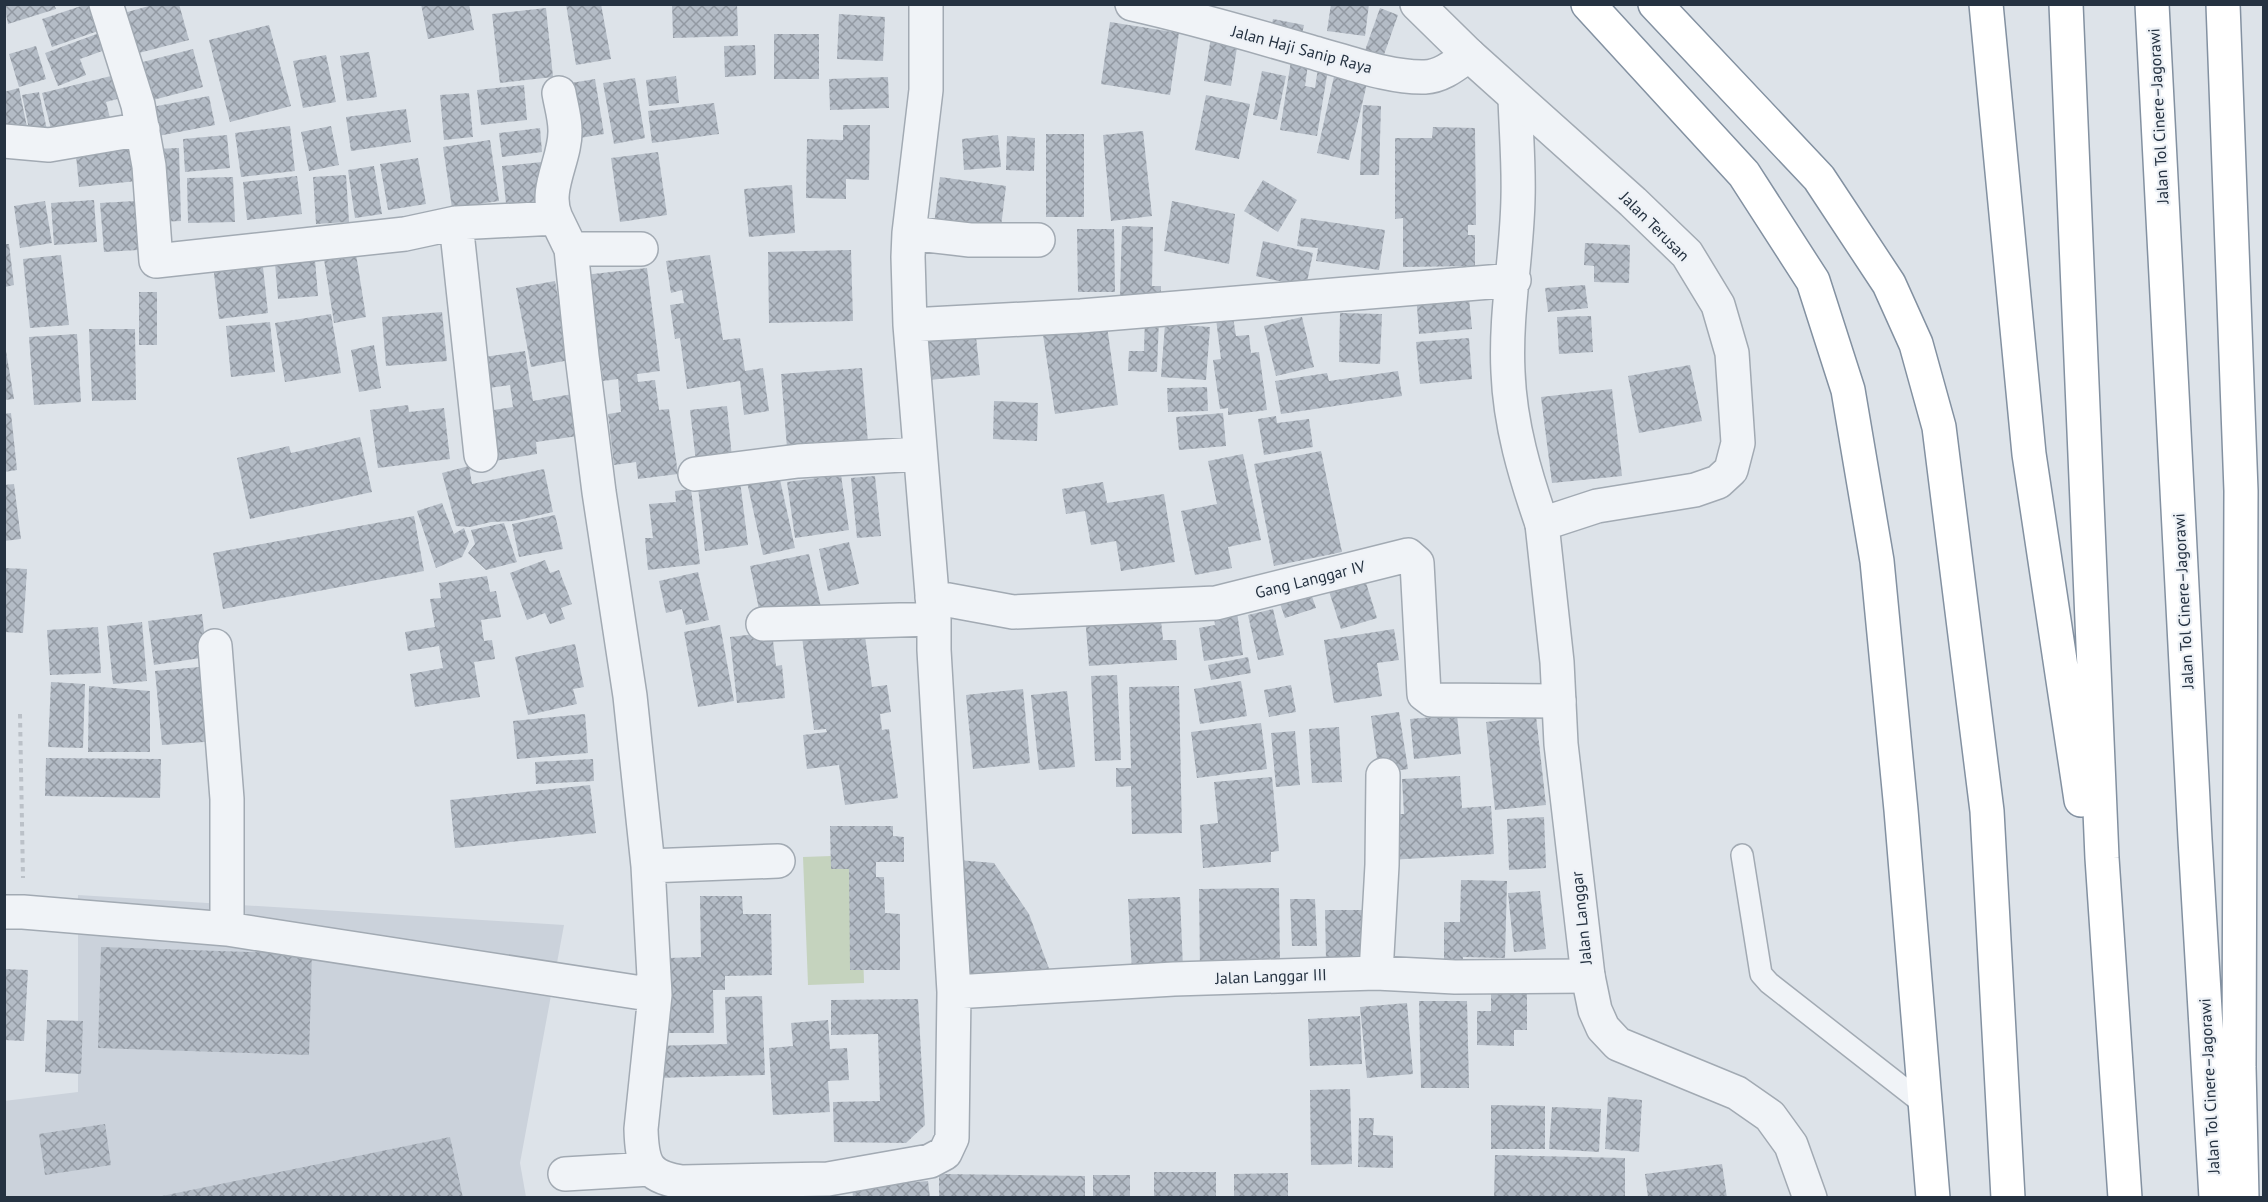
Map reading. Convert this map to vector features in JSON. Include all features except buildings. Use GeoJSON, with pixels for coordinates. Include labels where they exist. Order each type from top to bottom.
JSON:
{"type":"FeatureCollection","features":[{"type":"Feature","properties":{"kind":"highway"},"geometry":{"type":"LineString","coordinates":[[1588,4],[1744,174],[1813,281],[1848,390],[1877,561],[1902,822],[1933,1197]]}},
{"type":"Feature","properties":{"kind":"highway"},"geometry":{"type":"LineString","coordinates":[[1655,4],[1818,178],[1889,284],[1916,344],[1939,427],[1987,811],[2008,1197]]}},
{"type":"Feature","properties":{"kind":"highway"},"geometry":{"type":"LineString","coordinates":[[1986,4],[2029,454],[2113,1009]]}},
{"type":"Feature","properties":{"kind":"highway"},"geometry":{"type":"LineString","coordinates":[[2066,4],[2102,858],[2125,1197]]}},
{"type":"Feature","properties":{"kind":"highway","name":"Jalan Tol Cinere–Jagorawi"},"geometry":{"type":"LineString","coordinates":[[2152,4],[2216,1197]]}},
{"type":"Feature","properties":{"kind":"highway"},"geometry":{"type":"LineString","coordinates":[[2223,4],[2241,491],[2238,1067],[2242,1197]]}},
{"type":"Feature","properties":{"kind":"street"},"geometry":{"type":"LineString","coordinates":[[106,4],[138,105],[143,129],[149,166],[156,261],[405,234],[456,223],[556,218]]}},
{"type":"Feature","properties":{"kind":"street"},"geometry":{"type":"LineString","coordinates":[[559,93],[565,131],[554,185],[552,210],[572,249],[583,367],[630,696],[648,866],[656,995],[641,1129],[642,1151],[650,1169],[664,1180],[829,1188],[930,1161],[945,1153],[952,1138],[954,993],[945,867],[933,608],[910,325],[909,233],[926,90],[926,4]]}},
{"type":"Feature","properties":{"kind":"street","name":"Jalan Haji Sanip Raya"},"geometry":{"type":"LineString","coordinates":[[1132,4],[1178,9],[1330,57],[1405,75],[1438,74],[1450,69],[1469,55]]}},
{"type":"Feature","properties":{"kind":"street","name":"Jalan Terusan"},"geometry":{"type":"LineString","coordinates":[[1417,4],[1515,97],[1634,202],[1687,254],[1718,305],[1732,353],[1738,443],[1731,470],[1718,482],[1695,490],[1597,506],[1542,524]]}},
{"type":"Feature","properties":{"kind":"street","name":"Jalan Langgar"},"geometry":{"type":"LineString","coordinates":[[1515,97],[1518,196],[1514,280],[1507,334],[1508,374],[1513,420],[1524,470],[1542,524],[1557,662],[1561,744],[1587,976],[1595,1010],[1603,1028],[1618,1044],[1737,1093],[1770,1116],[1791,1145],[1810,1197]]}},
{"type":"Feature","properties":{"kind":"street"},"geometry":{"type":"LineString","coordinates":[[4,141],[49,145],[143,129]]}},
{"type":"Feature","properties":{"kind":"street"},"geometry":{"type":"LineString","coordinates":[[456,223],[481,454]]}},
{"type":"Feature","properties":{"kind":"street"},"geometry":{"type":"LineString","coordinates":[[909,233],[970,240],[1038,240]]}},
{"type":"Feature","properties":{"kind":"street"},"geometry":{"type":"LineString","coordinates":[[572,249],[641,249]]}},
{"type":"Feature","properties":{"kind":"street"},"geometry":{"type":"LineString","coordinates":[[910,325],[1082,316],[1514,280]]}},
{"type":"Feature","properties":{"kind":"street"},"geometry":{"type":"LineString","coordinates":[[695,474],[798,461],[920,454]]}},
{"type":"Feature","properties":{"kind":"street","name":"Gang Langgar IV"},"geometry":{"type":"LineString","coordinates":[[933,608],[1013,612],[1216,603],[1408,555],[1417,562],[1424,694],[1432,700],[1559,701]]}},
{"type":"Feature","properties":{"kind":"street"},"geometry":{"type":"LineString","coordinates":[[763,624],[933,608]]}},
{"type":"Feature","properties":{"kind":"street"},"geometry":{"type":"LineString","coordinates":[[215,646],[227,800],[227,929]]}},
{"type":"Feature","properties":{"kind":"street"},"geometry":{"type":"LineString","coordinates":[[1376,973],[1382,865],[1383,775]]}},
{"type":"Feature","properties":{"kind":"street"},"geometry":{"type":"LineString","coordinates":[[648,866],[778,861]]}},
{"type":"Feature","properties":{"kind":"street"},"geometry":{"type":"LineString","coordinates":[[14,912],[227,929],[656,995]]}},
{"type":"Feature","properties":{"kind":"street","name":"Jalan Langgar III"},"geometry":{"type":"LineString","coordinates":[[954,993],[1174,980],[1376,973],[1455,977],[1587,976]]}},
{"type":"Feature","properties":{"kind":"street"},"geometry":{"type":"LineString","coordinates":[[565,1174],[650,1169]]}},
{"type":"Feature","properties":{"kind":"lane"},"geometry":{"type":"LineString","coordinates":[[1742,855],[1761,974],[1768,982],[1925,1105]]}},
{"type":"Feature","properties":{"kind":"path"},"geometry":{"type":"LineString","coordinates":[[14,912],[21,714]]}},
{"type":"Feature","properties":{"kind":"shaded area"},"geometry":{"type":"Polygon","coordinates":[[[78,895],[564,925],[520,1163],[526,1197],[5,1197],[4,1101],[78,1092],[78,895]]]}},
{"type":"Feature","properties":{"kind":"green space"},"geometry":{"type":"Polygon","coordinates":[[[860,855],[864,983],[808,985],[803,857],[860,855]]]}}]}
